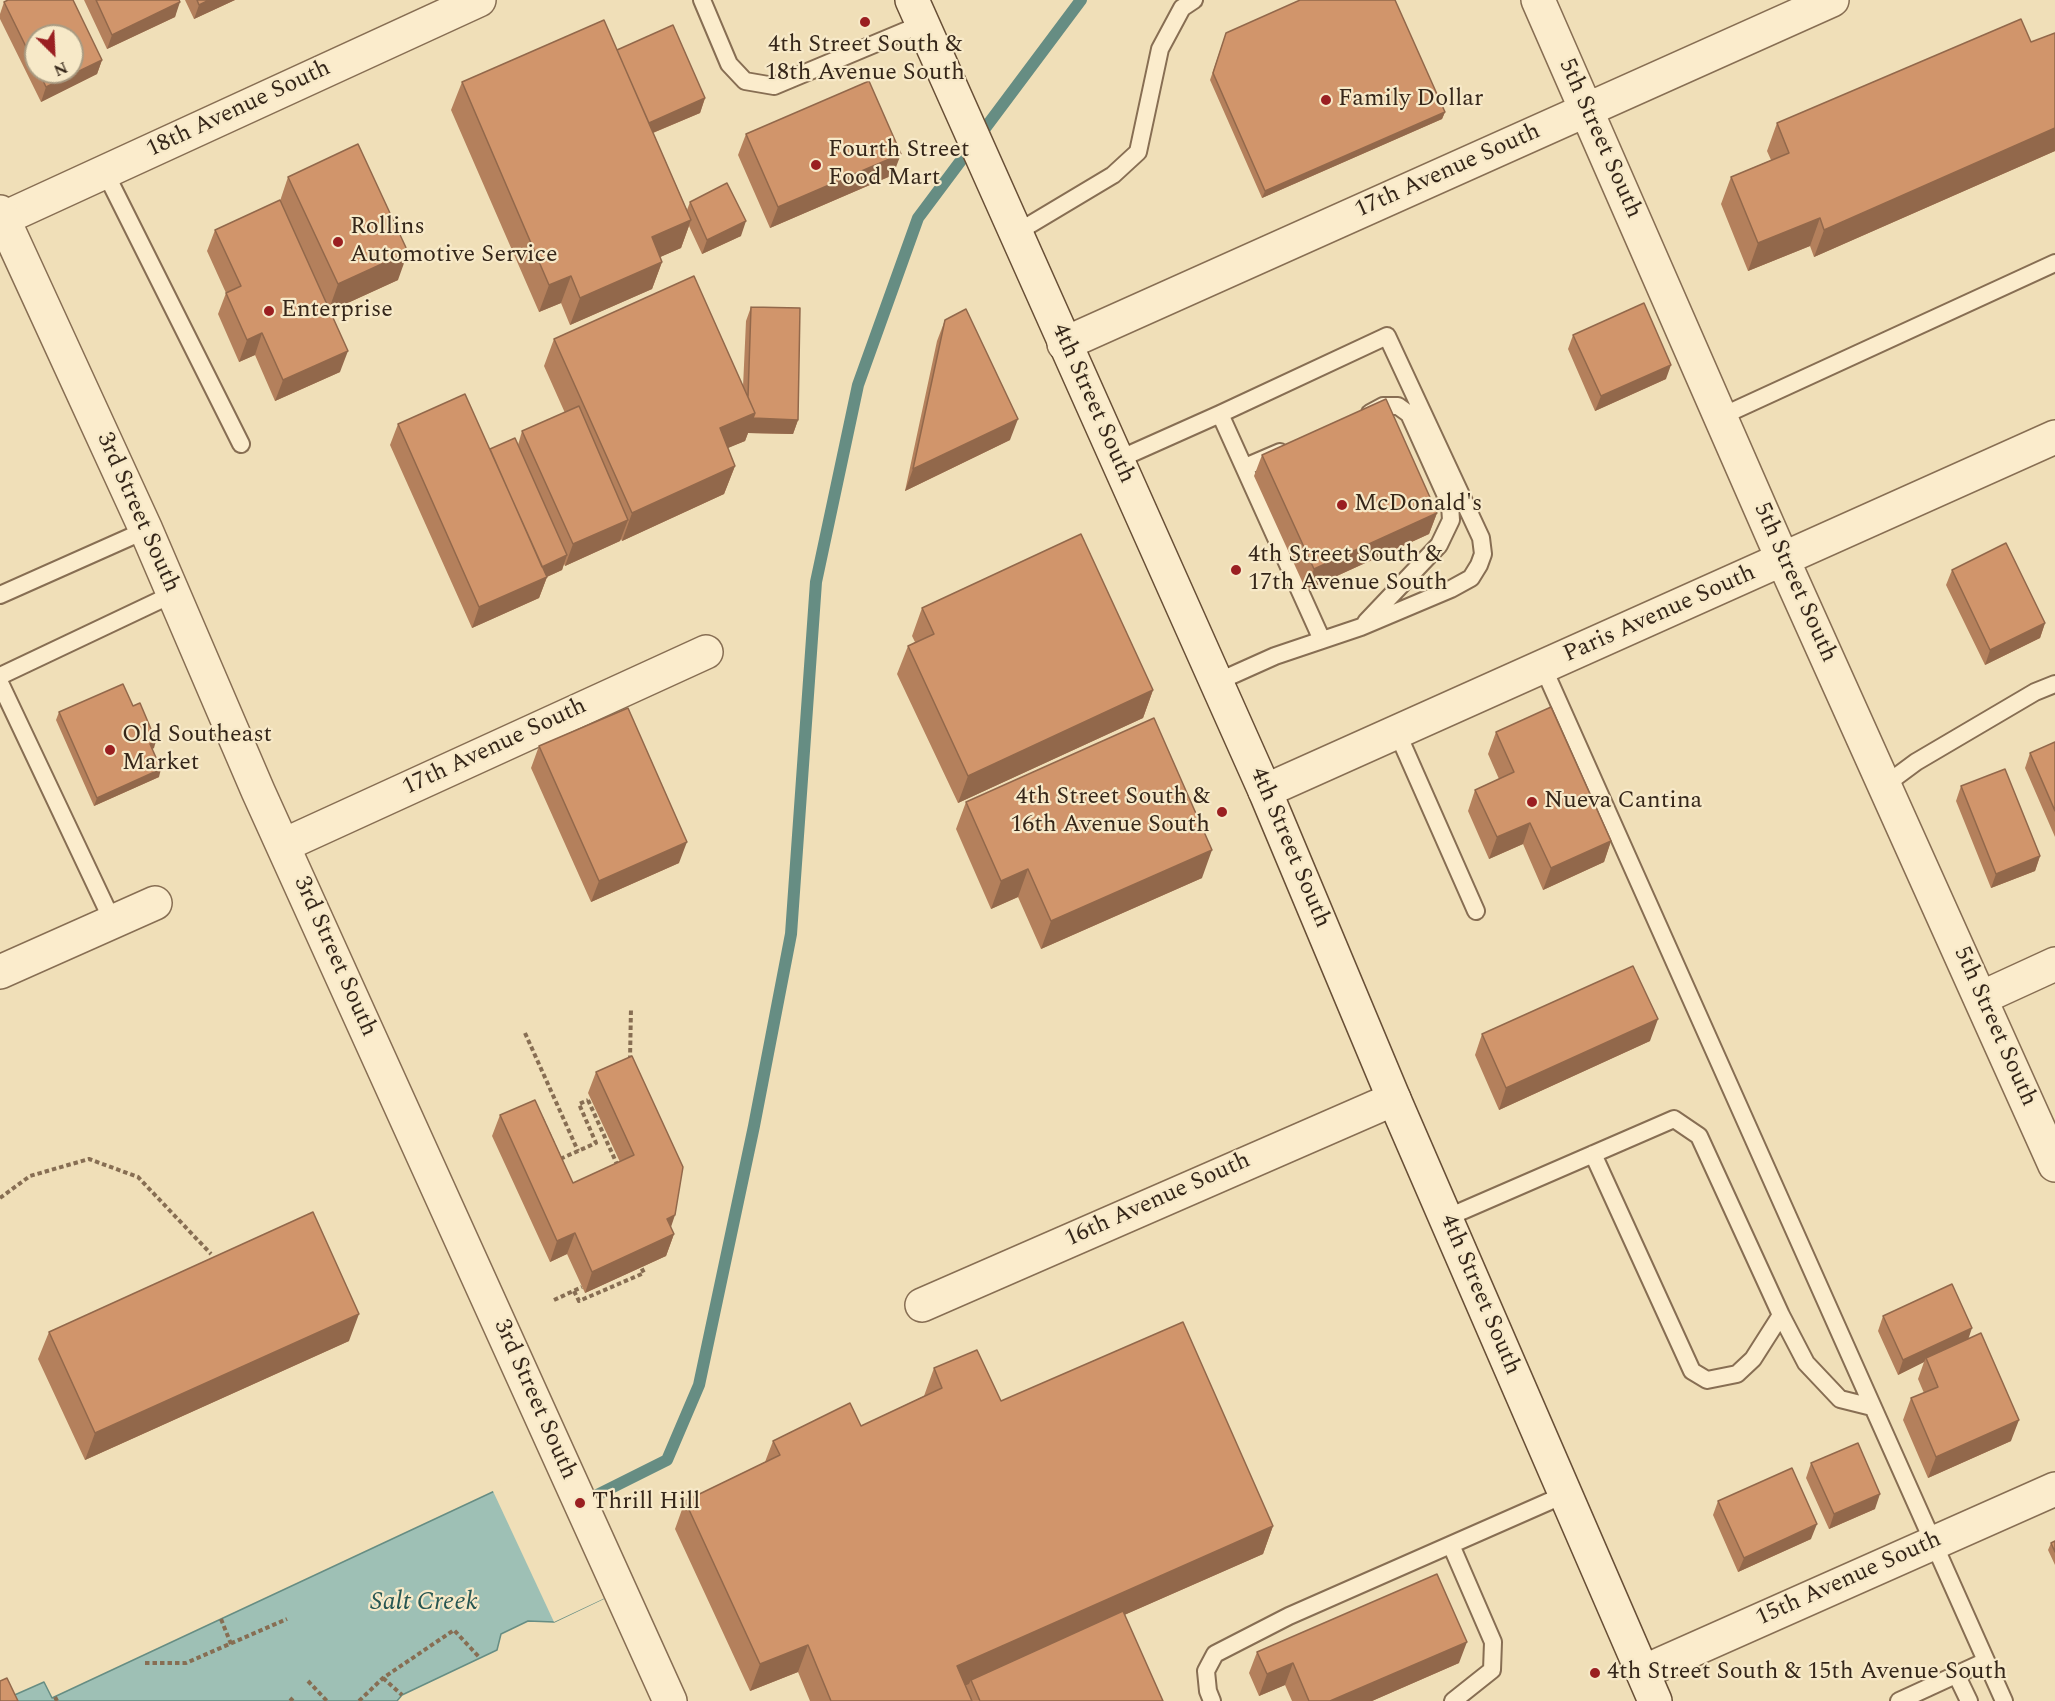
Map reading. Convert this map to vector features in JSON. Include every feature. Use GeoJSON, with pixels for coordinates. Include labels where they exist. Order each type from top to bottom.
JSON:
{"type":"FeatureCollection","features":[{"type":"Feature","properties":{"kind":"street","name":"18th Avenue South"},"geometry":{"type":"LineString","coordinates":[[1,217],[105,172],[478,0]]}},
{"type":"Feature","properties":{"kind":"street","name":"5th Street South"},"geometry":{"type":"LineString","coordinates":[[1538,0],[1783,560],[2055,1165]]}},
{"type":"Feature","properties":{"kind":"street","name":"17th Avenue South"},"geometry":{"type":"LineString","coordinates":[[1064,344],[1832,0]]}},
{"type":"Feature","properties":{"kind":"street","name":"4th Street South"},"geometry":{"type":"LineString","coordinates":[[917,12],[1265,791],[1394,1099],[1655,1701]]}},
{"type":"Feature","properties":{"kind":"street","name":"3rd Street South"},"geometry":{"type":"LineString","coordinates":[[1,217],[146,530],[284,845],[670,1701]]}},
{"type":"Feature","properties":{"kind":"street","name":"Paris Avenue South"},"geometry":{"type":"LineString","coordinates":[[1265,791],[2055,437]]}},
{"type":"Feature","properties":{"kind":"street","name":"17th Avenue South"},"geometry":{"type":"LineString","coordinates":[[284,845],[706,652]]}},
{"type":"Feature","properties":{"kind":"street"},"geometry":{"type":"LineString","coordinates":[[0,972],[155,903]]}},
{"type":"Feature","properties":{"kind":"street"},"geometry":{"type":"LineString","coordinates":[[1981,998],[2055,964]]}},
{"type":"Feature","properties":{"kind":"street","name":"16th Avenue South"},"geometry":{"type":"LineString","coordinates":[[922,1305],[1394,1099]]}},
{"type":"Feature","properties":{"kind":"street","name":"15th Avenue South"},"geometry":{"type":"LineString","coordinates":[[1643,1672],[2055,1489]]}},
{"type":"Feature","properties":{"kind":"lane"},"geometry":{"type":"LineString","coordinates":[[702,0],[729,63],[745,81],[774,86],[917,12]]}},
{"type":"Feature","properties":{"kind":"lane"},"geometry":{"type":"LineString","coordinates":[[1016,233],[1113,175],[1138,152],[1160,49],[1182,8],[1194,0]]}},
{"type":"Feature","properties":{"kind":"lane"},"geometry":{"type":"LineString","coordinates":[[105,172],[241,444]]}},
{"type":"Feature","properties":{"kind":"lane"},"geometry":{"type":"LineString","coordinates":[[1720,417],[2055,263]]}},
{"type":"Feature","properties":{"kind":"lane"},"geometry":{"type":"LineString","coordinates":[[1117,460],[1387,336],[1481,538],[1483,554],[1479,565],[1471,578],[1451,589],[1361,627],[1275,656],[1217,682]]}},
{"type":"Feature","properties":{"kind":"lane"},"geometry":{"type":"LineString","coordinates":[[1352,420],[1383,406],[1398,406],[1409,414],[1450,505],[1451,520],[1438,545],[1361,627]]}},
{"type":"Feature","properties":{"kind":"lane"},"geometry":{"type":"LineString","coordinates":[[1220,414],[1322,640]]}},
{"type":"Feature","properties":{"kind":"lane"},"geometry":{"type":"LineString","coordinates":[[1245,467],[1298,444]]}},
{"type":"Feature","properties":{"kind":"lane"},"geometry":{"type":"LineString","coordinates":[[0,595],[146,530]]}},
{"type":"Feature","properties":{"kind":"lane"},"geometry":{"type":"LineString","coordinates":[[0,676],[173,594]]}},
{"type":"Feature","properties":{"kind":"lane"},"geometry":{"type":"LineString","coordinates":[[1543,668],[2004,1701]]}},
{"type":"Feature","properties":{"kind":"lane"},"geometry":{"type":"LineString","coordinates":[[0,683],[113,922]]}},
{"type":"Feature","properties":{"kind":"lane"},"geometry":{"type":"LineString","coordinates":[[1885,785],[1926,756],[2035,692],[2055,684]]}},
{"type":"Feature","properties":{"kind":"lane"},"geometry":{"type":"LineString","coordinates":[[1397,732],[1476,911]]}},
{"type":"Feature","properties":{"kind":"lane"},"geometry":{"type":"LineString","coordinates":[[1446,1218],[1674,1119],[1699,1136],[1781,1315],[1806,1363],[1840,1399],[1872,1407]]}},
{"type":"Feature","properties":{"kind":"lane"},"geometry":{"type":"LineString","coordinates":[[1593,1154],[1692,1371],[1707,1380],[1737,1374],[1753,1359],[1781,1315]]}},
{"type":"Feature","properties":{"kind":"lane"},"geometry":{"type":"LineString","coordinates":[[1212,1701],[1208,1691],[1206,1671],[1215,1654],[1289,1616],[1566,1494]]}},
{"type":"Feature","properties":{"kind":"lane"},"geometry":{"type":"LineString","coordinates":[[1451,1545],[1493,1642],[1492,1671],[1453,1701]]}},
{"type":"Feature","properties":{"kind":"lane"},"geometry":{"type":"LineString","coordinates":[[1899,1701],[1986,1661]]}},
{"type":"Feature","properties":{"kind":"lane"},"geometry":{"type":"LineString","coordinates":[[1956,1674],[1969,1701]]}},
{"type":"Feature","properties":{"kind":"path"},"geometry":{"type":"LineString","coordinates":[[629,1068],[631,1008]]}},
{"type":"Feature","properties":{"kind":"path"},"geometry":{"type":"LineString","coordinates":[[525,1033],[578,1151]]}},
{"type":"Feature","properties":{"kind":"path"},"geometry":{"type":"LineString","coordinates":[[588,1100],[621,1173],[566,1198],[532,1124],[542,1119],[560,1159],[578,1151],[596,1143],[579,1104],[588,1100]]}},
{"type":"Feature","properties":{"kind":"path"},"geometry":{"type":"LineString","coordinates":[[0,1198],[30,1176],[89,1159],[138,1177],[210,1254]]}},
{"type":"Feature","properties":{"kind":"path"},"geometry":{"type":"LineString","coordinates":[[574,1291],[579,1301],[644,1274],[641,1268]]}},
{"type":"Feature","properties":{"kind":"path"},"geometry":{"type":"LineString","coordinates":[[554,1300],[582,1287]]}},
{"type":"Feature","properties":{"kind":"path"},"geometry":{"type":"LineString","coordinates":[[221,1619],[231,1644]]}},
{"type":"Feature","properties":{"kind":"path"},"geometry":{"type":"LineString","coordinates":[[146,1663],[186,1663],[287,1619]]}},
{"type":"Feature","properties":{"kind":"path"},"geometry":{"type":"LineString","coordinates":[[359,1701],[383,1678],[454,1630],[480,1658]]}},
{"type":"Feature","properties":{"kind":"path"},"geometry":{"type":"LineString","coordinates":[[383,1678],[402,1695]]}},
{"type":"Feature","properties":{"kind":"path"},"geometry":{"type":"LineString","coordinates":[[309,1681],[327,1701]]}},
{"type":"Feature","properties":{"kind":"water","name":"Salt Creek"},"geometry":{"type":"Polygon","coordinates":[[[561,1460],[619,1591],[554,1622],[528,1621],[501,1634],[497,1650],[402,1695],[397,1701],[12,1701],[10,1697],[44,1682],[52,1698],[561,1460]]]}},
{"type":"Feature","properties":{"kind":"pier"},"geometry":{"type":"Polygon","coordinates":[[[560,1457],[622,1590],[554,1622],[492,1489],[560,1457]]]}},
{"type":"Feature","properties":{"kind":"building"},"geometry":{"type":"Polygon","coordinates":[[[8,0],[73,0],[102,60],[84,69],[84,24],[24,24],[24,43],[4,2],[8,0]]]}},
{"type":"Feature","properties":{"kind":"building"},"geometry":{"type":"Polygon","coordinates":[[[96,0],[179,0],[180,2],[112,35],[96,0]]]}},
{"type":"Feature","properties":{"kind":"building"},"geometry":{"type":"Polygon","coordinates":[[[197,0],[209,0],[199,5],[197,0]]]}},
{"type":"Feature","properties":{"kind":"building","name":"Family Dollar"},"geometry":{"type":"Polygon","coordinates":[[[1300,0],[1395,0],[1445,112],[1265,191],[1213,73],[1226,33],[1300,0]]]}},
{"type":"Feature","properties":{"kind":"building"},"geometry":{"type":"Polygon","coordinates":[[[2021,19],[2031,42],[2055,33],[2055,128],[1824,230],[1820,218],[1758,243],[1731,177],[1789,153],[1777,123],[2021,19]]]}},
{"type":"Feature","properties":{"kind":"building"},"geometry":{"type":"Polygon","coordinates":[[[604,20],[691,220],[652,237],[662,262],[580,298],[571,276],[549,285],[462,82],[604,20]]]}},
{"type":"Feature","properties":{"kind":"building"},"geometry":{"type":"Polygon","coordinates":[[[673,25],[705,98],[649,123],[617,50],[673,25]]]}},
{"type":"Feature","properties":{"kind":"building","name":"Fourth Street Food Mart"},"geometry":{"type":"Polygon","coordinates":[[[869,81],[901,154],[778,207],[746,134],[869,81]]]}},
{"type":"Feature","properties":{"kind":"building"},"geometry":{"type":"Polygon","coordinates":[[[358,144],[408,252],[338,284],[288,177],[358,144]]]}},
{"type":"Feature","properties":{"kind":"building"},"geometry":{"type":"Polygon","coordinates":[[[727,183],[746,221],[707,240],[690,202],[727,183]]]}},
{"type":"Feature","properties":{"kind":"building","name":"Enterprise"},"geometry":{"type":"Polygon","coordinates":[[[280,200],[348,351],[283,380],[262,333],[247,340],[226,293],[241,286],[215,230],[280,200]]]}},
{"type":"Feature","properties":{"kind":"building"},"geometry":{"type":"Polygon","coordinates":[[[694,276],[755,413],[720,428],[735,466],[632,513],[554,339],[694,276]]]}},
{"type":"Feature","properties":{"kind":"building"},"geometry":{"type":"Polygon","coordinates":[[[1644,303],[1671,365],[1601,396],[1573,335],[1644,303]]]}},
{"type":"Feature","properties":{"kind":"building"},"geometry":{"type":"Polygon","coordinates":[[[751,307],[800,308],[798,420],[753,418],[755,413],[748,397],[751,307]]]}},
{"type":"Feature","properties":{"kind":"building"},"geometry":{"type":"Polygon","coordinates":[[[966,309],[1018,419],[913,469],[945,320],[966,309]]]}},
{"type":"Feature","properties":{"kind":"building"},"geometry":{"type":"Polygon","coordinates":[[[465,394],[547,577],[479,607],[398,424],[465,394]]]}},
{"type":"Feature","properties":{"kind":"building","name":"McDonald's"},"geometry":{"type":"Polygon","coordinates":[[[1386,399],[1437,513],[1314,569],[1262,455],[1386,399]]]}},
{"type":"Feature","properties":{"kind":"building"},"geometry":{"type":"Polygon","coordinates":[[[579,406],[628,520],[573,544],[522,431],[579,406]]]}},
{"type":"Feature","properties":{"kind":"building"},"geometry":{"type":"Polygon","coordinates":[[[515,438],[567,555],[542,567],[490,449],[515,438]]]}},
{"type":"Feature","properties":{"kind":"building"},"geometry":{"type":"Polygon","coordinates":[[[1081,534],[1153,690],[968,776],[908,646],[934,634],[922,608],[1081,534]]]}},
{"type":"Feature","properties":{"kind":"building"},"geometry":{"type":"Polygon","coordinates":[[[2006,543],[2045,623],[1990,650],[1952,570],[2006,543]]]}},
{"type":"Feature","properties":{"kind":"building","name":"Old Southeast Market"},"geometry":{"type":"Polygon","coordinates":[[[123,684],[133,706],[140,703],[156,741],[150,744],[161,769],[97,798],[59,712],[123,684]]]}},
{"type":"Feature","properties":{"kind":"building","name":"Nueva Cantina"},"geometry":{"type":"Polygon","coordinates":[[[1551,707],[1611,841],[1551,868],[1530,823],[1497,837],[1475,790],[1514,772],[1496,732],[1551,707]]]}},
{"type":"Feature","properties":{"kind":"building"},"geometry":{"type":"Polygon","coordinates":[[[628,708],[687,842],[599,881],[539,746],[628,708]]]}},
{"type":"Feature","properties":{"kind":"building"},"geometry":{"type":"Polygon","coordinates":[[[1154,718],[1212,850],[1051,921],[1028,869],[1001,881],[966,802],[1154,718]]]}},
{"type":"Feature","properties":{"kind":"building"},"geometry":{"type":"Polygon","coordinates":[[[2055,742],[2055,811],[2030,753],[2055,742]]]}},
{"type":"Feature","properties":{"kind":"building"},"geometry":{"type":"Polygon","coordinates":[[[2005,769],[2040,856],[1996,874],[1961,786],[2005,769]]]}},
{"type":"Feature","properties":{"kind":"building"},"geometry":{"type":"Polygon","coordinates":[[[1633,966],[1658,1019],[1506,1088],[1482,1034],[1633,966]]]}},
{"type":"Feature","properties":{"kind":"building"},"geometry":{"type":"Polygon","coordinates":[[[632,1056],[683,1167],[675,1215],[667,1219],[674,1234],[592,1272],[575,1233],[557,1241],[500,1115],[535,1100],[573,1183],[634,1155],[596,1072],[632,1056]]]}},
{"type":"Feature","properties":{"kind":"building"},"geometry":{"type":"Polygon","coordinates":[[[313,1212],[359,1314],[95,1433],[49,1332],[313,1212]]]}},
{"type":"Feature","properties":{"kind":"building"},"geometry":{"type":"Polygon","coordinates":[[[1952,1284],[1972,1328],[1903,1360],[1883,1316],[1952,1284]]]}},
{"type":"Feature","properties":{"kind":"building"},"geometry":{"type":"Polygon","coordinates":[[[1183,1322],[1273,1526],[957,1666],[972,1701],[831,1701],[808,1645],[760,1664],[685,1501],[780,1455],[773,1441],[850,1403],[861,1426],[942,1388],[934,1368],[977,1350],[1001,1401],[1183,1322]]]}},
{"type":"Feature","properties":{"kind":"building"},"geometry":{"type":"Polygon","coordinates":[[[1981,1333],[2019,1420],[1936,1457],[1911,1398],[1938,1387],[1926,1358],[1981,1333]]]}},
{"type":"Feature","properties":{"kind":"building"},"geometry":{"type":"Polygon","coordinates":[[[1858,1443],[1880,1494],[1834,1514],[1811,1463],[1858,1443]]]}},
{"type":"Feature","properties":{"kind":"building"},"geometry":{"type":"Polygon","coordinates":[[[1792,1468],[1817,1524],[1744,1558],[1718,1501],[1792,1468]]]}},
{"type":"Feature","properties":{"kind":"building"},"geometry":{"type":"Polygon","coordinates":[[[1437,1574],[1467,1642],[1330,1701],[1309,1701],[1293,1663],[1267,1674],[1257,1652],[1437,1574]]]}},
{"type":"Feature","properties":{"kind":"building"},"geometry":{"type":"Polygon","coordinates":[[[1123,1611],[1163,1701],[980,1701],[971,1680],[1123,1611]]]}},
{"type":"Feature","properties":{"kind":"building"},"geometry":{"type":"Polygon","coordinates":[[[7,1678],[18,1701],[0,1701],[0,1681],[7,1678]]]}},
{"type":"Feature","properties":{"kind":"waterway"},"geometry":{"type":"LineString","coordinates":[[583,1502],[667,1460],[699,1385],[754,1126],[791,934],[816,582],[858,385],[918,218],[1081,0]]}},
{"type":"Feature","properties":{"kind":"place","name":"4th Street South & 18th Avenue South"},"geometry":{"type":"Point","coordinates":[865,22]}},
{"type":"Feature","properties":{"kind":"place","name":"Family Dollar"},"geometry":{"type":"Point","coordinates":[1326,100]}},
{"type":"Feature","properties":{"kind":"place","name":"Fourth Street Food Mart"},"geometry":{"type":"Point","coordinates":[816,165]}},
{"type":"Feature","properties":{"kind":"place","name":"Rollins Automotive Service"},"geometry":{"type":"Point","coordinates":[338,242]}},
{"type":"Feature","properties":{"kind":"place","name":"Enterprise"},"geometry":{"type":"Point","coordinates":[269,311]}},
{"type":"Feature","properties":{"kind":"place","name":"McDonald's"},"geometry":{"type":"Point","coordinates":[1342,505]}},
{"type":"Feature","properties":{"kind":"place","name":"4th Street South & 17th Avenue South"},"geometry":{"type":"Point","coordinates":[1236,570]}},
{"type":"Feature","properties":{"kind":"place","name":"Old Southeast Market"},"geometry":{"type":"Point","coordinates":[110,750]}},
{"type":"Feature","properties":{"kind":"place","name":"Nueva Cantina"},"geometry":{"type":"Point","coordinates":[1532,802]}},
{"type":"Feature","properties":{"kind":"place","name":"4th Street South & 16th Avenue South"},"geometry":{"type":"Point","coordinates":[1222,812]}},
{"type":"Feature","properties":{"kind":"place","name":"Thrill Hill"},"geometry":{"type":"Point","coordinates":[580,1503]}},
{"type":"Feature","properties":{"kind":"place","name":"4th Street South & 15th Avenue South"},"geometry":{"type":"Point","coordinates":[1595,1673]}}]}
